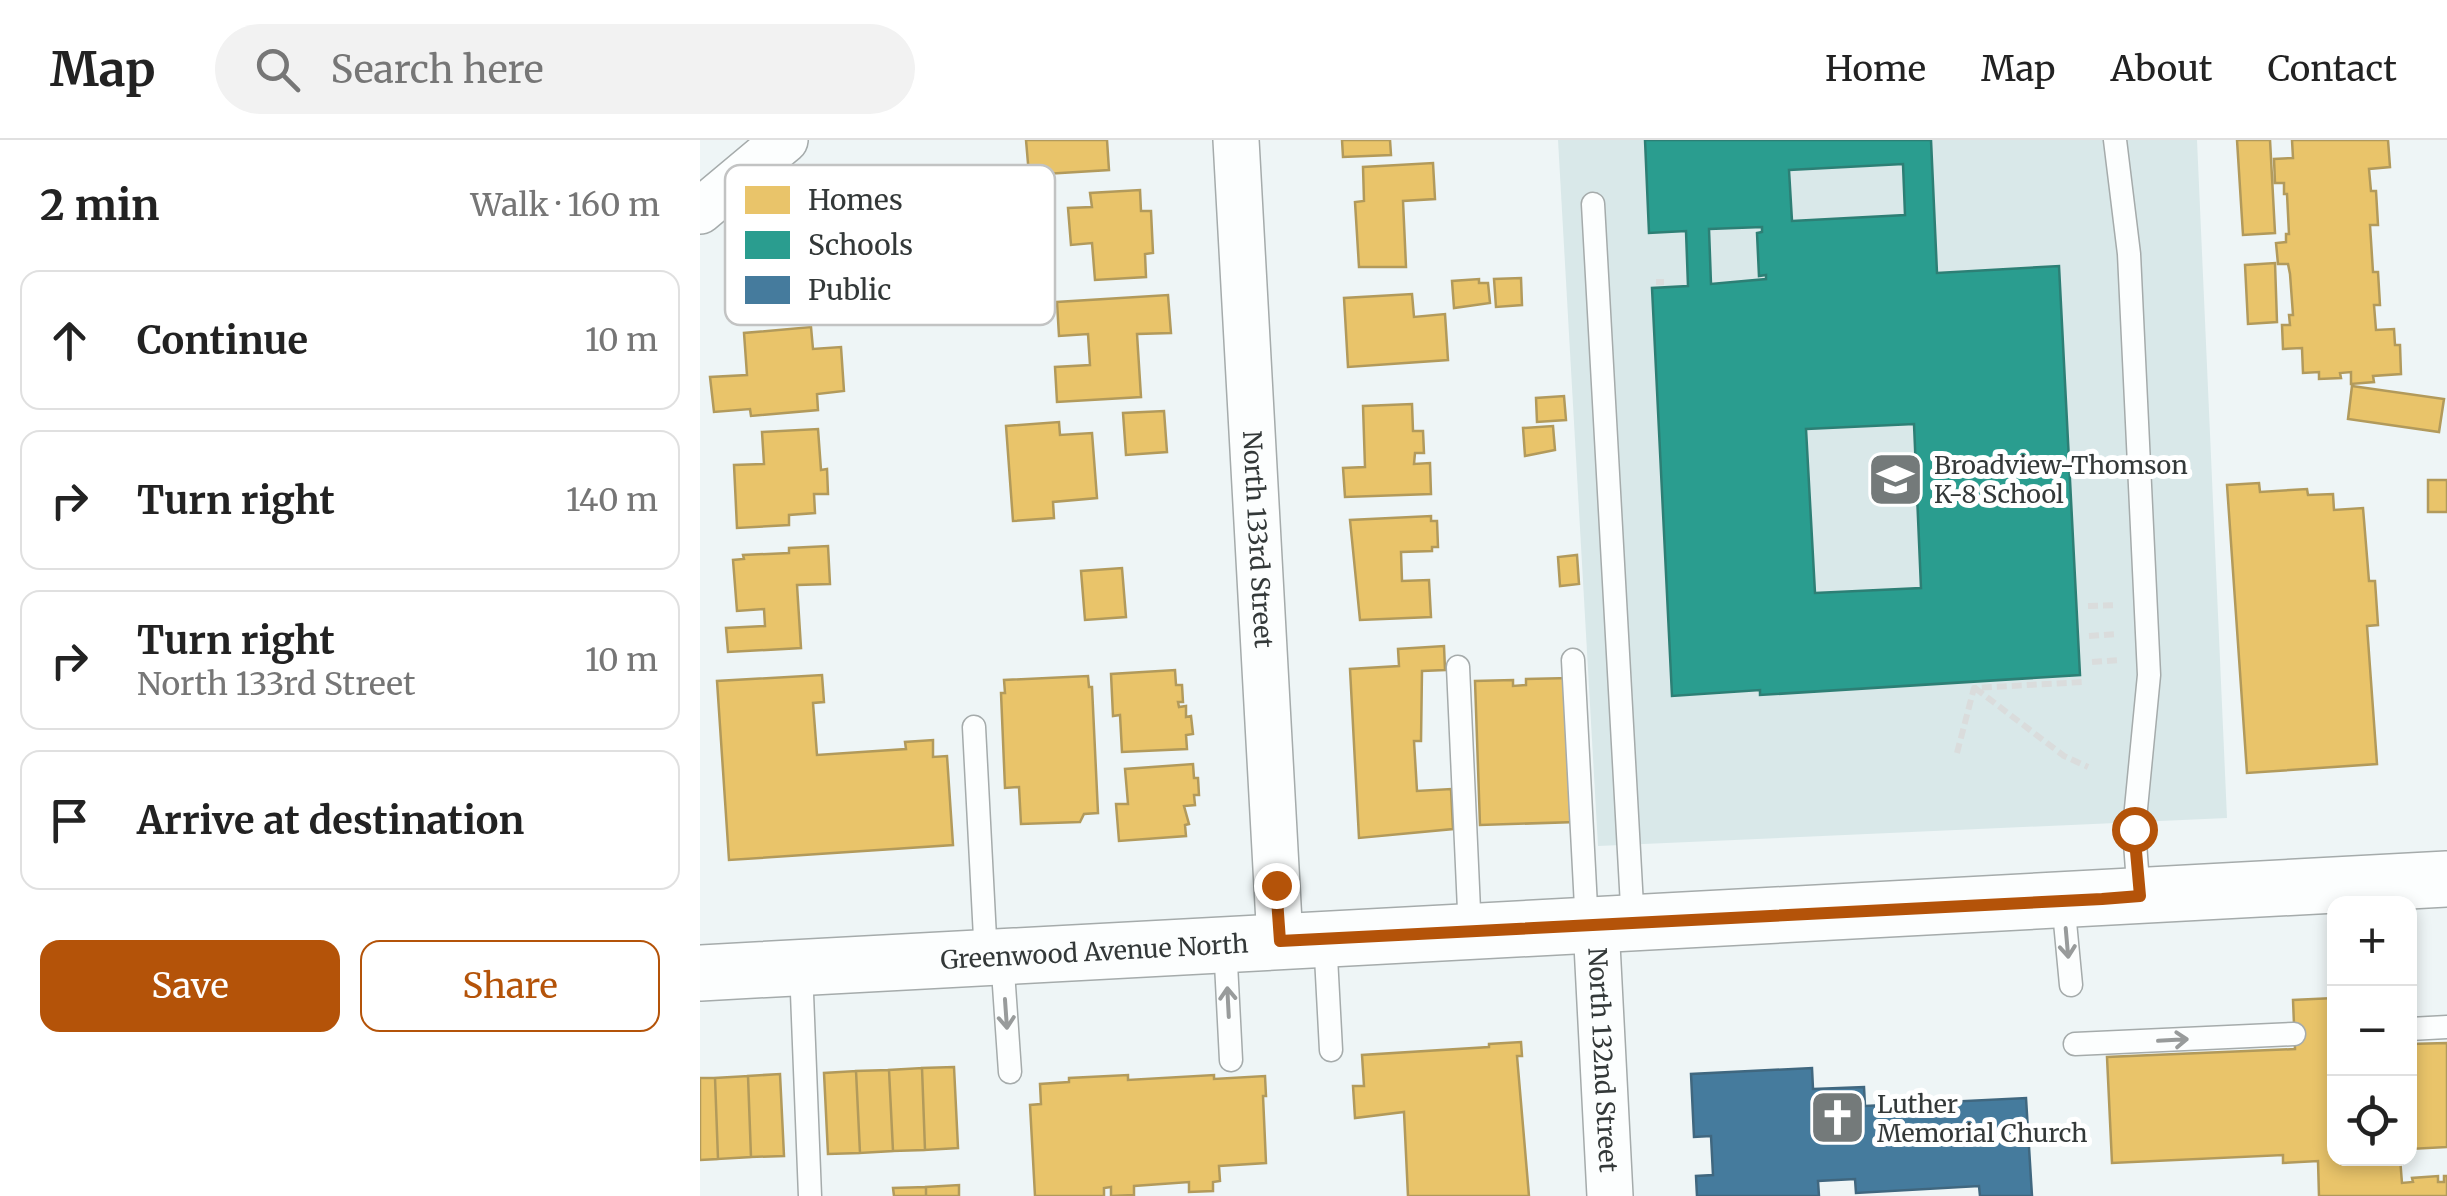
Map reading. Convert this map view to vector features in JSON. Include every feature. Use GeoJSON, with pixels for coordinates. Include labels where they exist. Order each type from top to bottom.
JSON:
{"type":"FeatureCollection","features":[{"type":"Feature","properties":{"kind":"main road","name":"Greenwood Avenue North"},"geometry":{"type":"LineString","coordinates":[[700,974],[2447,880]]}},
{"type":"Feature","properties":{"kind":"street"},"geometry":{"type":"LineString","coordinates":[[755,165],[785,140]]}},
{"type":"Feature","properties":{"kind":"street","name":"North 133rd Street"},"geometry":{"type":"LineString","coordinates":[[1236,140],[1302,940]]}},
{"type":"Feature","properties":{"kind":"street"},"geometry":{"type":"LineString","coordinates":[[700,212],[725,191]]}},
{"type":"Feature","properties":{"kind":"street","name":"North 132nd Street"},"geometry":{"type":"LineString","coordinates":[[1605,925],[1610,1196]]}},
{"type":"Feature","properties":{"kind":"lane"},"geometry":{"type":"LineString","coordinates":[[2115,140],[2130,262],[2149,675],[2134,829],[2140,896]]}},
{"type":"Feature","properties":{"kind":"lane"},"geometry":{"type":"LineString","coordinates":[[1594,204],[1605,925]]}},
{"type":"Feature","properties":{"kind":"lane"},"geometry":{"type":"LineString","coordinates":[[1573,660],[1605,925]]}},
{"type":"Feature","properties":{"kind":"lane"},"geometry":{"type":"LineString","coordinates":[[1458,667],[1470,932]]}},
{"type":"Feature","properties":{"kind":"lane"},"geometry":{"type":"LineString","coordinates":[[974,727],[994,957],[1010,1072]]}},
{"type":"Feature","properties":{"kind":"lane"},"geometry":{"type":"LineString","coordinates":[[2063,901],[2071,986]]}},
{"type":"Feature","properties":{"kind":"lane"},"geometry":{"type":"LineString","coordinates":[[1302,940],[1330,1050]]}},
{"type":"Feature","properties":{"kind":"lane"},"geometry":{"type":"LineString","coordinates":[[1225,944],[1231,1060]]}},
{"type":"Feature","properties":{"kind":"lane"},"geometry":{"type":"LineString","coordinates":[[801,968],[810,1196]]}},
{"type":"Feature","properties":{"kind":"lane"},"geometry":{"type":"LineString","coordinates":[[2417,1029],[2447,1027]]}},
{"type":"Feature","properties":{"kind":"lane"},"geometry":{"type":"LineString","coordinates":[[2075,1044],[2294,1034]]}},
{"type":"Feature","properties":{"kind":"path"},"geometry":{"type":"LineString","coordinates":[[2088,606],[2121,604]]}},
{"type":"Feature","properties":{"kind":"path"},"geometry":{"type":"LineString","coordinates":[[2090,636],[2123,634]]}},
{"type":"Feature","properties":{"kind":"path"},"geometry":{"type":"LineString","coordinates":[[2092,662],[2124,660]]}},
{"type":"Feature","properties":{"kind":"path"},"geometry":{"type":"LineString","coordinates":[[1974,685],[2084,682]]}},
{"type":"Feature","properties":{"kind":"path"},"geometry":{"type":"LineString","coordinates":[[1957,753],[1974,685]]}},
{"type":"Feature","properties":{"kind":"path"},"geometry":{"type":"LineString","coordinates":[[1974,685],[2064,756],[2088,767]]}},
{"type":"Feature","properties":{"kind":"shaded area","name":"Broadview-Thomson K-8 School"},"geometry":{"type":"Polygon","coordinates":[[[1558,140],[2197,140],[2227,818],[1598,846],[1558,140]]]}},
{"type":"Feature","properties":{"kind":"building: Homes"},"geometry":{"type":"Polygon","coordinates":[[[1026,140],[1107,140],[1109,170],[1055,173],[1055,165],[1028,165],[1026,140]]]}},
{"type":"Feature","properties":{"kind":"building: Homes"},"geometry":{"type":"Polygon","coordinates":[[[1342,140],[1390,140],[1391,155],[1343,157],[1342,140]]]}},
{"type":"Feature","properties":{"kind":"building: Homes"},"geometry":{"type":"Polygon","coordinates":[[[2237,140],[2270,140],[2275,233],[2243,235],[2237,140]]]}},
{"type":"Feature","properties":{"kind":"building: Homes"},"geometry":{"type":"Polygon","coordinates":[[[2292,140],[2388,140],[2390,167],[2369,169],[2371,191],[2376,191],[2378,225],[2370,225],[2380,305],[2374,305],[2376,330],[2394,329],[2395,345],[2400,345],[2401,374],[2373,376],[2374,382],[2351,384],[2351,372],[2340,373],[2341,378],[2319,379],[2319,372],[2303,373],[2302,348],[2283,349],[2282,325],[2290,325],[2289,315],[2293,315],[2288,264],[2278,264],[2276,243],[2286,242],[2289,234],[2287,194],[2284,183],[2275,183],[2274,159],[2293,158],[2292,140]]]}},
{"type":"Feature","properties":{"kind":"building: Homes"},"geometry":{"type":"Polygon","coordinates":[[[1433,163],[1435,199],[1403,201],[1406,267],[1359,267],[1355,202],[1364,201],[1363,167],[1433,163]]]}},
{"type":"Feature","properties":{"kind":"building: Homes"},"geometry":{"type":"Polygon","coordinates":[[[1140,190],[1141,211],[1151,211],[1153,253],[1145,254],[1146,277],[1095,280],[1092,243],[1071,245],[1068,208],[1092,207],[1090,193],[1140,190]]]}},
{"type":"Feature","properties":{"kind":"building: Homes"},"geometry":{"type":"Polygon","coordinates":[[[2275,263],[2277,322],[2248,324],[2245,265],[2275,263]]]}},
{"type":"Feature","properties":{"kind":"building: Homes"},"geometry":{"type":"Polygon","coordinates":[[[1521,278],[1522,305],[1496,307],[1494,279],[1521,278]]]}},
{"type":"Feature","properties":{"kind":"building: Homes"},"geometry":{"type":"Polygon","coordinates":[[[1479,279],[1479,283],[1488,283],[1490,303],[1454,308],[1452,281],[1479,279]]]}},
{"type":"Feature","properties":{"kind":"building: Homes"},"geometry":{"type":"Polygon","coordinates":[[[1412,294],[1414,317],[1445,314],[1448,360],[1348,367],[1344,298],[1412,294]]]}},
{"type":"Feature","properties":{"kind":"building: Homes"},"geometry":{"type":"Polygon","coordinates":[[[1168,295],[1171,333],[1137,334],[1141,397],[1057,402],[1055,367],[1090,365],[1088,334],[1059,336],[1057,302],[1168,295]]]}},
{"type":"Feature","properties":{"kind":"building: Homes"},"geometry":{"type":"Polygon","coordinates":[[[811,327],[813,349],[841,347],[844,391],[817,394],[818,410],[751,416],[750,409],[714,412],[710,377],[747,375],[744,333],[811,327]]]}},
{"type":"Feature","properties":{"kind":"building: Homes"},"geometry":{"type":"Polygon","coordinates":[[[2352,386],[2444,399],[2439,432],[2348,419],[2352,386]]]}},
{"type":"Feature","properties":{"kind":"building: Homes"},"geometry":{"type":"Polygon","coordinates":[[[1564,396],[1566,420],[1537,422],[1536,398],[1564,396]]]}},
{"type":"Feature","properties":{"kind":"building: Homes"},"geometry":{"type":"Polygon","coordinates":[[[1412,404],[1413,431],[1423,431],[1424,453],[1415,453],[1414,464],[1430,463],[1431,494],[1345,497],[1343,468],[1365,467],[1363,406],[1412,404]]]}},
{"type":"Feature","properties":{"kind":"building: Homes"},"geometry":{"type":"Polygon","coordinates":[[[1164,411],[1167,452],[1126,455],[1123,413],[1164,411]]]}},
{"type":"Feature","properties":{"kind":"building: Homes"},"geometry":{"type":"Polygon","coordinates":[[[1059,422],[1060,435],[1092,433],[1097,498],[1053,502],[1054,518],[1013,521],[1006,426],[1059,422]]]}},
{"type":"Feature","properties":{"kind":"building: Homes"},"geometry":{"type":"Polygon","coordinates":[[[1553,426],[1555,450],[1525,456],[1523,428],[1553,426]]]}},
{"type":"Feature","properties":{"kind":"building: Homes"},"geometry":{"type":"Polygon","coordinates":[[[818,429],[821,470],[827,469],[828,494],[814,494],[815,513],[789,515],[789,525],[737,528],[734,465],[764,464],[762,432],[818,429]]]}},
{"type":"Feature","properties":{"kind":"building: Homes"},"geometry":{"type":"Polygon","coordinates":[[[2428,480],[2447,480],[2447,512],[2428,512],[2428,480]]]}},
{"type":"Feature","properties":{"kind":"building: Homes"},"geometry":{"type":"Polygon","coordinates":[[[2259,483],[2260,492],[2307,489],[2308,495],[2333,494],[2334,510],[2363,508],[2369,581],[2375,581],[2378,625],[2367,626],[2377,764],[2247,773],[2227,485],[2259,483]]]}},
{"type":"Feature","properties":{"kind":"building: Homes"},"geometry":{"type":"Polygon","coordinates":[[[1431,516],[1431,521],[1437,521],[1438,547],[1432,547],[1432,551],[1401,552],[1402,581],[1429,580],[1431,617],[1360,620],[1350,520],[1431,516]]]}},
{"type":"Feature","properties":{"kind":"building: Homes"},"geometry":{"type":"Polygon","coordinates":[[[828,546],[830,584],[797,585],[801,648],[728,652],[726,628],[765,626],[764,609],[737,611],[733,560],[744,559],[743,555],[789,553],[789,548],[828,546]]]}},
{"type":"Feature","properties":{"kind":"building: Homes"},"geometry":{"type":"Polygon","coordinates":[[[1577,555],[1579,584],[1560,586],[1558,557],[1577,555]]]}},
{"type":"Feature","properties":{"kind":"building: Homes"},"geometry":{"type":"Polygon","coordinates":[[[1122,568],[1126,617],[1085,620],[1081,571],[1122,568]]]}},
{"type":"Feature","properties":{"kind":"building: Homes"},"geometry":{"type":"Polygon","coordinates":[[[1444,646],[1445,670],[1422,671],[1421,741],[1414,741],[1417,791],[1451,789],[1453,829],[1359,838],[1350,669],[1399,666],[1398,649],[1444,646]]]}},
{"type":"Feature","properties":{"kind":"building: Homes"},"geometry":{"type":"Polygon","coordinates":[[[1175,670],[1176,685],[1182,685],[1183,702],[1178,702],[1179,707],[1186,706],[1186,717],[1191,716],[1193,734],[1186,735],[1187,749],[1122,752],[1120,715],[1113,716],[1111,674],[1175,670]]]}},
{"type":"Feature","properties":{"kind":"building: Homes"},"geometry":{"type":"Polygon","coordinates":[[[822,675],[824,702],[813,703],[817,755],[906,749],[905,742],[933,740],[933,757],[947,756],[953,845],[729,860],[717,681],[822,675]]]}},
{"type":"Feature","properties":{"kind":"building: Homes"},"geometry":{"type":"Polygon","coordinates":[[[1088,676],[1092,687],[1098,813],[1084,814],[1080,822],[1021,824],[1019,787],[1005,788],[1001,693],[1005,693],[1004,680],[1088,676]]]}},
{"type":"Feature","properties":{"kind":"building: Homes"},"geometry":{"type":"Polygon","coordinates":[[[1570,678],[1576,822],[1480,825],[1475,681],[1513,680],[1513,686],[1526,685],[1526,679],[1570,678]]]}},
{"type":"Feature","properties":{"kind":"building: Homes"},"geometry":{"type":"Polygon","coordinates":[[[1193,764],[1199,795],[1194,795],[1195,805],[1184,806],[1189,824],[1185,825],[1186,836],[1119,841],[1116,804],[1128,804],[1125,769],[1193,764]]]}},
{"type":"Feature","properties":{"kind":"building: Homes"},"geometry":{"type":"Polygon","coordinates":[[[2327,998],[2327,1166],[2401,1166],[2402,1183],[2438,1176],[2438,1182],[2444,1182],[2447,1176],[2447,1196],[2319,1196],[2318,1161],[2283,1163],[2283,1155],[2112,1163],[2107,1057],[2295,1049],[2293,1000],[2327,998]]]}},
{"type":"Feature","properties":{"kind":"building: Homes"},"geometry":{"type":"Polygon","coordinates":[[[1521,1042],[1522,1056],[1517,1056],[1529,1196],[1408,1196],[1404,1112],[1355,1118],[1353,1086],[1364,1086],[1362,1055],[1521,1042]]]}},
{"type":"Feature","properties":{"kind":"building: Homes"},"geometry":{"type":"Polygon","coordinates":[[[2447,1043],[2447,1147],[2417,1149],[2417,1044],[2447,1043]]]}},
{"type":"Feature","properties":{"kind":"building: Homes"},"geometry":{"type":"Polygon","coordinates":[[[954,1067],[958,1148],[925,1150],[922,1068],[954,1067]]]}},
{"type":"Feature","properties":{"kind":"building: Homes"},"geometry":{"type":"Polygon","coordinates":[[[922,1068],[925,1150],[893,1151],[889,1070],[922,1068]]]}},
{"type":"Feature","properties":{"kind":"building: Homes"},"geometry":{"type":"Polygon","coordinates":[[[889,1070],[893,1151],[860,1153],[856,1071],[889,1070]]]}},
{"type":"Feature","properties":{"kind":"building: Homes"},"geometry":{"type":"Polygon","coordinates":[[[856,1071],[860,1153],[828,1154],[824,1073],[856,1071]]]}},
{"type":"Feature","properties":{"kind":"building: Homes"},"geometry":{"type":"Polygon","coordinates":[[[780,1074],[784,1156],[751,1157],[748,1076],[780,1074]]]}},
{"type":"Feature","properties":{"kind":"building: Homes"},"geometry":{"type":"Polygon","coordinates":[[[1128,1075],[1128,1080],[1265,1076],[1266,1163],[1219,1166],[1220,1181],[1213,1182],[1213,1191],[1189,1192],[1189,1182],[1134,1186],[1134,1195],[1111,1196],[1111,1187],[1104,1188],[1104,1196],[1035,1196],[1030,1105],[1041,1104],[1040,1084],[1069,1082],[1069,1078],[1128,1075]]]}},
{"type":"Feature","properties":{"kind":"building: Homes"},"geometry":{"type":"Polygon","coordinates":[[[748,1076],[751,1157],[718,1159],[715,1078],[748,1076]]]}},
{"type":"Feature","properties":{"kind":"building: Homes"},"geometry":{"type":"Polygon","coordinates":[[[700,1078],[715,1078],[718,1159],[700,1160],[700,1078]]]}},
{"type":"Feature","properties":{"kind":"building: Homes"},"geometry":{"type":"Polygon","coordinates":[[[959,1185],[959,1196],[926,1196],[926,1187],[959,1185]]]}},
{"type":"Feature","properties":{"kind":"building: Homes"},"geometry":{"type":"Polygon","coordinates":[[[926,1187],[926,1196],[894,1196],[893,1188],[926,1187]]]}},
{"type":"Feature","properties":{"kind":"building: Schools"},"geometry":{"type":"Polygon","coordinates":[[[1645,140],[1931,140],[1937,273],[2059,266],[2080,675],[1760,695],[1760,690],[1672,696],[1652,288],[1688,286],[1686,231],[1649,233],[1645,140]],[[1903,164],[1789,170],[1792,221],[1905,215],[1903,164]],[[1762,227],[1709,229],[1711,284],[1766,279],[1766,275],[1759,276],[1757,233],[1762,232],[1762,227]],[[1914,424],[1806,429],[1815,593],[1921,588],[1914,424]]]}},
{"type":"Feature","properties":{"kind":"building: Public"},"geometry":{"type":"Polygon","coordinates":[[[1812,1068],[1813,1089],[1864,1087],[1865,1106],[2026,1098],[2032,1196],[1980,1196],[1979,1186],[1856,1193],[1855,1179],[1818,1181],[1819,1196],[1697,1196],[1696,1176],[1713,1175],[1711,1136],[1694,1137],[1691,1074],[1812,1068]]]}},
{"type":"Feature","properties":{"kind":"place","name":"Broadview-Thomson K-8 School"},"geometry":{"type":"Point","coordinates":[1895,479]}},
{"type":"Feature","properties":{"kind":"place","name":"Luther Memorial Church"},"geometry":{"type":"Point","coordinates":[1838,1118]}},
{"type":"Feature","properties":{"kind":"route"},"geometry":{"type":"LineString","coordinates":[[1276,885],[1280,941],[2102,899],[2140,896],[2134,829]]}}]}
